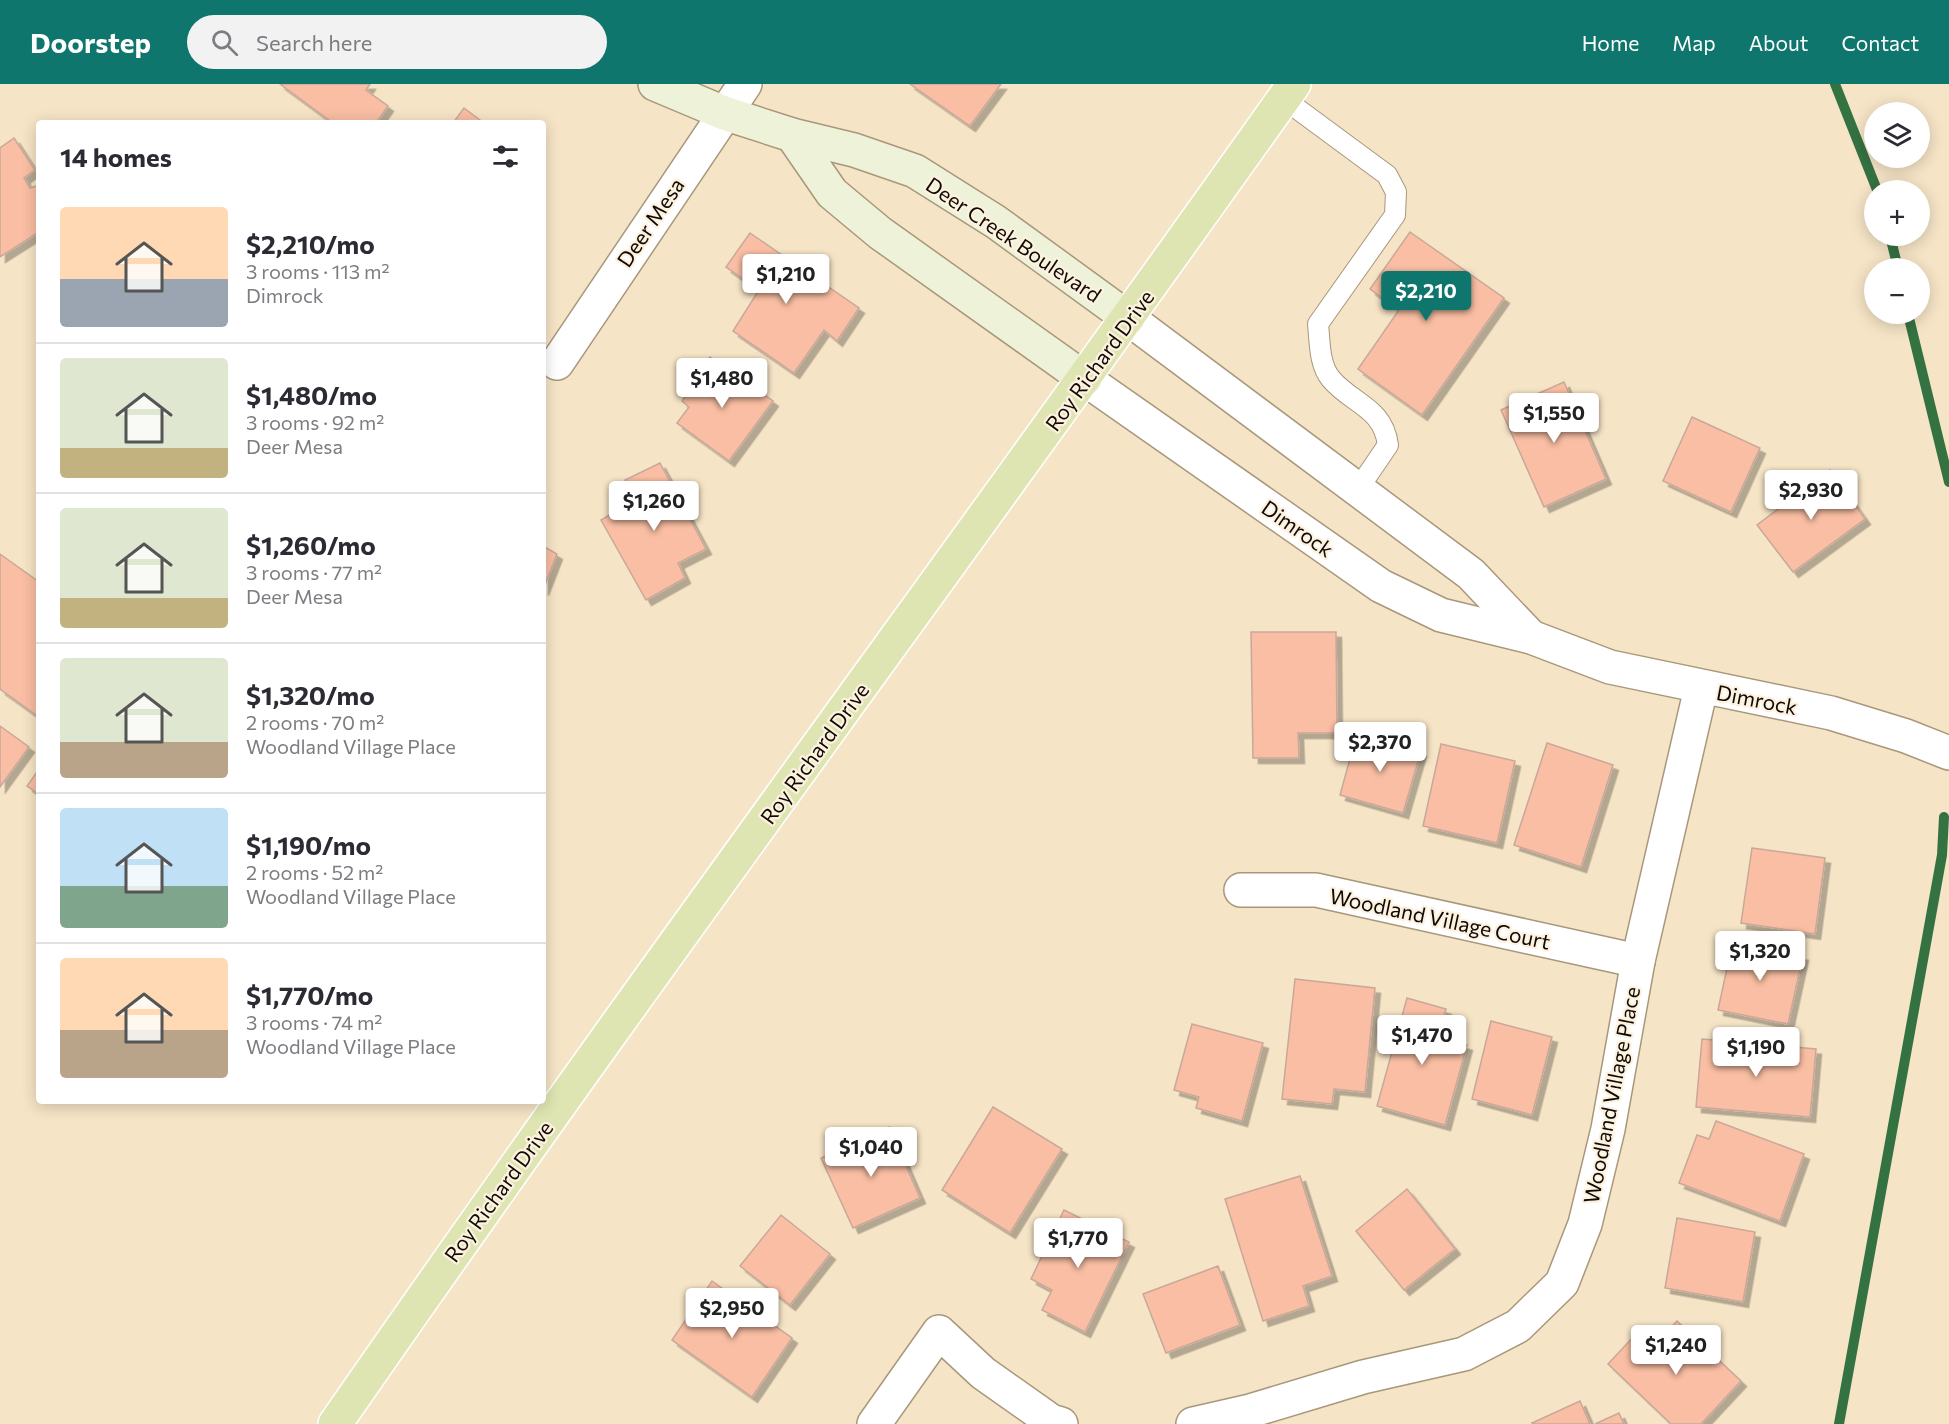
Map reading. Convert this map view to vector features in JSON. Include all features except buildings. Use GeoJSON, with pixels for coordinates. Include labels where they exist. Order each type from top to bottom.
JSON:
{"type":"FeatureCollection","features":[{"type":"Feature","properties":{"kind":"main road","name":"Roy Richard Drive"},"geometry":{"type":"LineString","coordinates":[[335,1424],[463,1239],[1085,379],[1289,91]]}},
{"type":"Feature","properties":{"kind":"street","name":"Deer Creek Boulevard"},"geometry":{"type":"LineString","coordinates":[[654,84],[724,112],[792,135],[854,150],[915,171],[996,222],[1128,318]]}},
{"type":"Feature","properties":{"kind":"street","name":"Deer Mesa"},"geometry":{"type":"LineString","coordinates":[[557,363],[745,84]]}},
{"type":"Feature","properties":{"kind":"street"},"geometry":{"type":"LineString","coordinates":[[792,135],[832,193],[872,226],[1085,379]]}},
{"type":"Feature","properties":{"kind":"street","name":"Dimrock"},"geometry":{"type":"LineString","coordinates":[[1128,318],[1471,574],[1531,637]]}},
{"type":"Feature","properties":{"kind":"street","name":"Dimrock"},"geometry":{"type":"LineString","coordinates":[[1085,379],[1380,585],[1441,615],[1531,637],[1610,667],[1701,688],[1831,713],[1906,736],[1949,753]]}},
{"type":"Feature","properties":{"kind":"street","name":"Woodland Village Place"},"geometry":{"type":"LineString","coordinates":[[1193,1424],[1250,1411],[1363,1377],[1464,1354],[1518,1326],[1562,1283],[1585,1224],[1608,1130],[1638,961],[1701,688]]}},
{"type":"Feature","properties":{"kind":"street","name":"Woodland Village Court"},"geometry":{"type":"LineString","coordinates":[[1241,890],[1316,890],[1638,961]]}},
{"type":"Feature","properties":{"kind":"street"},"geometry":{"type":"LineString","coordinates":[[874,1424],[939,1332],[983,1374],[1051,1421],[1061,1424]]}},
{"type":"Feature","properties":{"kind":"lane"},"geometry":{"type":"LineString","coordinates":[[1289,91],[1387,175],[1396,192],[1395,215],[1318,324],[1323,364],[1331,379],[1373,412],[1386,431],[1388,445],[1358,489]]}},
{"type":"Feature","properties":{"kind":"waterway"},"geometry":{"type":"LineString","coordinates":[[1835,84],[1873,180]]}},
{"type":"Feature","properties":{"kind":"waterway"},"geometry":{"type":"LineString","coordinates":[[1892,246],[1896,258]]}},
{"type":"Feature","properties":{"kind":"waterway"},"geometry":{"type":"LineString","coordinates":[[1910,324],[1949,482]]}},
{"type":"Feature","properties":{"kind":"waterway"},"geometry":{"type":"LineString","coordinates":[[1839,1424],[1942,855],[1944,817]]}}]}
